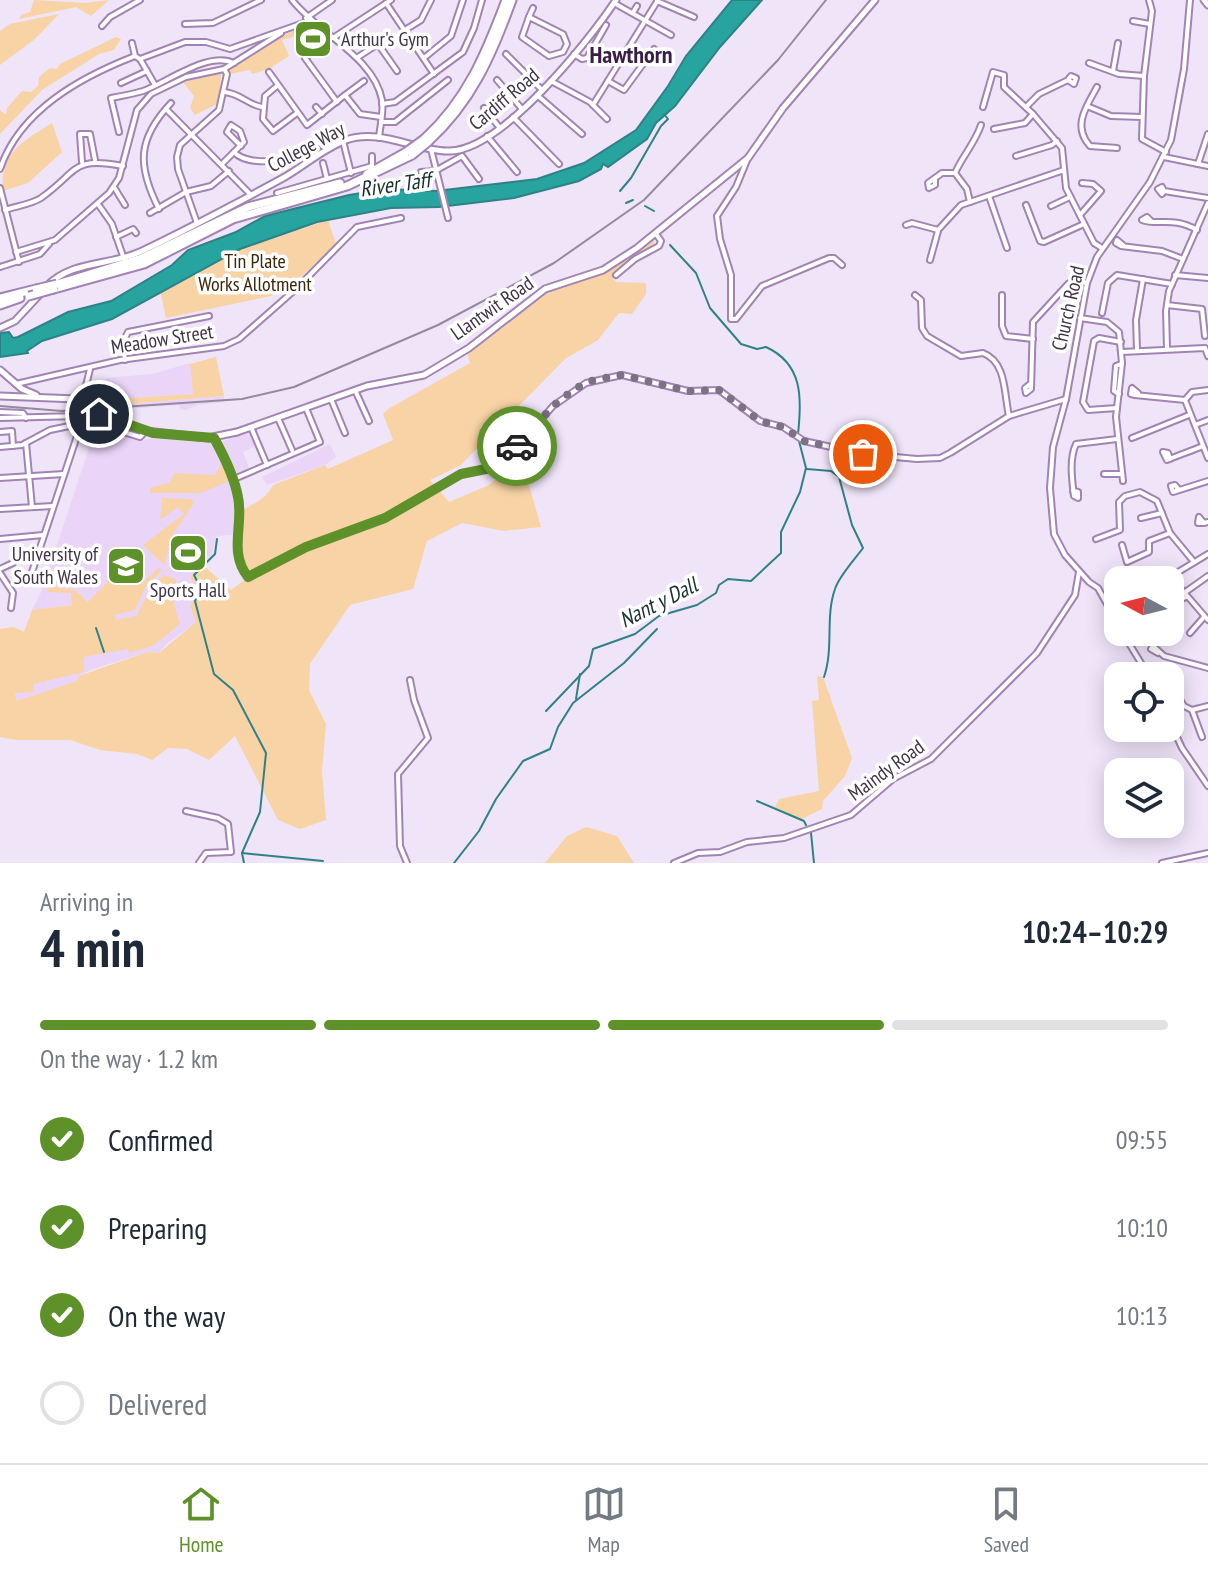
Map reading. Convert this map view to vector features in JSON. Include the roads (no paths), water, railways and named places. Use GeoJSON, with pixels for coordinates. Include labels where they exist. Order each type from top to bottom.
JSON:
{"type":"FeatureCollection","features":[{"type":"Feature","properties":{"kind":"highway"},"geometry":{"type":"LineString","coordinates":[[428,143],[468,87],[484,58],[506,0]]}},
{"type":"Feature","properties":{"kind":"highway"},"geometry":{"type":"LineString","coordinates":[[19,296],[29,296],[142,258],[248,207],[367,174],[428,143],[474,89],[490,59],[512,0]]}},
{"type":"Feature","properties":{"kind":"highway"},"geometry":{"type":"LineString","coordinates":[[0,300],[56,286]]}},
{"type":"Feature","properties":{"kind":"main road","name":"Llantwit Road"},"geometry":{"type":"LineString","coordinates":[[37,396],[66,397],[82,402],[99,414],[146,431],[195,439],[214,438],[355,389],[424,375],[469,348],[545,289],[603,270],[656,234],[748,158],[783,108],[875,0]]}},
{"type":"Feature","properties":{"kind":"main road"},"geometry":{"type":"LineString","coordinates":[[1204,0],[1208,5]]}},
{"type":"Feature","properties":{"kind":"main road","name":"Cardiff Road"},"geometry":{"type":"LineString","coordinates":[[379,138],[462,150],[487,136],[540,93],[615,2]]}},
{"type":"Feature","properties":{"kind":"main road","name":"College Way"},"geometry":{"type":"LineString","coordinates":[[124,259],[251,195],[343,141],[357,137],[379,138]]}},
{"type":"Feature","properties":{"kind":"main road"},"geometry":{"type":"LineString","coordinates":[[0,328],[15,321],[66,270],[124,259]]}},
{"type":"Feature","properties":{"kind":"main road"},"geometry":{"type":"LineString","coordinates":[[0,370],[37,396]]}},
{"type":"Feature","properties":{"kind":"main road"},"geometry":{"type":"LineString","coordinates":[[19,386],[23,394],[19,398]]}},
{"type":"Feature","properties":{"kind":"main road"},"geometry":{"type":"LineString","coordinates":[[0,396],[37,396]]}},
{"type":"Feature","properties":{"kind":"street"},"geometry":{"type":"LineString","coordinates":[[102,26],[110,17],[140,0]]}},
{"type":"Feature","properties":{"kind":"street"},"geometry":{"type":"LineString","coordinates":[[185,24],[213,23],[261,0]]}},
{"type":"Feature","properties":{"kind":"street"},"geometry":{"type":"LineString","coordinates":[[292,0],[308,20],[358,58],[376,85],[382,104],[379,138]]}},
{"type":"Feature","properties":{"kind":"street"},"geometry":{"type":"LineString","coordinates":[[0,267],[40,254],[114,187],[123,166],[134,118],[146,99],[186,77],[224,69],[308,20],[332,0]]}},
{"type":"Feature","properties":{"kind":"street"},"geometry":{"type":"LineString","coordinates":[[405,30],[421,20],[431,0]]}},
{"type":"Feature","properties":{"kind":"street"},"geometry":{"type":"LineString","coordinates":[[424,58],[451,36],[463,0]]}},
{"type":"Feature","properties":{"kind":"street"},"geometry":{"type":"LineString","coordinates":[[382,104],[395,102],[463,52],[482,0]]}},
{"type":"Feature","properties":{"kind":"street"},"geometry":{"type":"LineString","coordinates":[[1149,0],[1142,139],[1165,154],[1208,166]]}},
{"type":"Feature","properties":{"kind":"street","name":"Church Road"},"geometry":{"type":"LineString","coordinates":[[1104,597],[1065,555],[1054,534],[1051,508],[1053,447],[1066,399],[1087,283],[1102,248],[1138,200],[1165,154],[1178,111],[1190,0]]}},
{"type":"Feature","properties":{"kind":"street"},"geometry":{"type":"LineString","coordinates":[[593,105],[658,1],[694,17]]}},
{"type":"Feature","properties":{"kind":"street"},"geometry":{"type":"LineString","coordinates":[[332,38],[389,2],[434,74]]}},
{"type":"Feature","properties":{"kind":"street"},"geometry":{"type":"LineString","coordinates":[[615,2],[671,35]]}},
{"type":"Feature","properties":{"kind":"street"},"geometry":{"type":"LineString","coordinates":[[520,44],[533,8]]}},
{"type":"Feature","properties":{"kind":"street"},"geometry":{"type":"LineString","coordinates":[[529,17],[563,34],[567,44],[563,52]]}},
{"type":"Feature","properties":{"kind":"street"},"geometry":{"type":"LineString","coordinates":[[1133,21],[1150,24]]}},
{"type":"Feature","properties":{"kind":"street"},"geometry":{"type":"LineString","coordinates":[[522,37],[549,56],[563,52],[582,59],[587,58],[606,25]]}},
{"type":"Feature","properties":{"kind":"street"},"geometry":{"type":"LineString","coordinates":[[0,169],[15,138],[44,106],[72,87],[138,57],[185,42],[206,42],[230,49],[262,36],[281,33]]}},
{"type":"Feature","properties":{"kind":"street"},"geometry":{"type":"LineString","coordinates":[[132,43],[155,85]]}},
{"type":"Feature","properties":{"kind":"street"},"geometry":{"type":"LineString","coordinates":[[1113,71],[1118,43]]}},
{"type":"Feature","properties":{"kind":"street"},"geometry":{"type":"LineString","coordinates":[[358,58],[378,44],[397,71]]}},
{"type":"Feature","properties":{"kind":"street"},"geometry":{"type":"LineString","coordinates":[[631,45],[647,58]]}},
{"type":"Feature","properties":{"kind":"street"},"geometry":{"type":"LineString","coordinates":[[608,81],[624,90],[654,49]]}},
{"type":"Feature","properties":{"kind":"street"},"geometry":{"type":"LineString","coordinates":[[310,54],[305,58],[337,102]]}},
{"type":"Feature","properties":{"kind":"street"},"geometry":{"type":"LineString","coordinates":[[506,54],[582,134]]}},
{"type":"Feature","properties":{"kind":"street"},"geometry":{"type":"LineString","coordinates":[[119,132],[111,98],[144,91],[179,72],[225,59],[235,63]]}},
{"type":"Feature","properties":{"kind":"street"},"geometry":{"type":"LineString","coordinates":[[1089,63],[1144,76]]}},
{"type":"Feature","properties":{"kind":"street"},"geometry":{"type":"LineString","coordinates":[[197,223],[177,157],[180,145],[219,110],[227,74],[224,69]]}},
{"type":"Feature","properties":{"kind":"street"},"geometry":{"type":"LineString","coordinates":[[121,83],[147,71]]}},
{"type":"Feature","properties":{"kind":"street"},"geometry":{"type":"LineString","coordinates":[[269,72],[307,125],[364,81]]}},
{"type":"Feature","properties":{"kind":"street"},"geometry":{"type":"LineString","coordinates":[[983,107],[993,72],[1004,75],[1004,87],[1033,114],[1062,148],[1070,197],[1094,243],[1102,248]]}},
{"type":"Feature","properties":{"kind":"street"},"geometry":{"type":"LineString","coordinates":[[345,95],[361,114],[395,122],[448,80]]}},
{"type":"Feature","properties":{"kind":"street"},"geometry":{"type":"LineString","coordinates":[[497,80],[522,109]]}},
{"type":"Feature","properties":{"kind":"street"},"geometry":{"type":"LineString","coordinates":[[1026,107],[1039,94],[1068,80]]}},
{"type":"Feature","properties":{"kind":"street"},"geometry":{"type":"LineString","coordinates":[[551,81],[593,105],[607,119]]}},
{"type":"Feature","properties":{"kind":"street"},"geometry":{"type":"LineString","coordinates":[[277,86],[266,93],[262,107],[262,116],[273,131],[297,113]]}},
{"type":"Feature","properties":{"kind":"street"},"geometry":{"type":"LineString","coordinates":[[1097,87],[1080,123],[1085,141],[1090,146],[1117,148]]}},
{"type":"Feature","properties":{"kind":"street"},"geometry":{"type":"LineString","coordinates":[[224,92],[262,107]]}},
{"type":"Feature","properties":{"kind":"street"},"geometry":{"type":"LineString","coordinates":[[159,209],[145,173],[144,147],[154,123],[171,103]]}},
{"type":"Feature","properties":{"kind":"street"},"geometry":{"type":"LineString","coordinates":[[1086,106],[1111,116],[1142,117]]}},
{"type":"Feature","properties":{"kind":"street"},"geometry":{"type":"LineString","coordinates":[[316,107],[322,114]]}},
{"type":"Feature","properties":{"kind":"street"},"geometry":{"type":"LineString","coordinates":[[484,108],[499,127]]}},
{"type":"Feature","properties":{"kind":"street"},"geometry":{"type":"LineString","coordinates":[[166,109],[251,195]]}},
{"type":"Feature","properties":{"kind":"street"},"geometry":{"type":"LineString","coordinates":[[994,129],[1025,123],[1033,114]]}},
{"type":"Feature","properties":{"kind":"street"},"geometry":{"type":"LineString","coordinates":[[513,117],[559,164]]}},
{"type":"Feature","properties":{"kind":"street"},"geometry":{"type":"LineString","coordinates":[[222,164],[241,146],[244,137],[231,125],[227,132],[241,146]]}},
{"type":"Feature","properties":{"kind":"street"},"geometry":{"type":"LineString","coordinates":[[955,173],[967,148],[975,142],[981,125]]}},
{"type":"Feature","properties":{"kind":"street"},"geometry":{"type":"LineString","coordinates":[[82,162],[80,134],[90,134],[95,160]]}},
{"type":"Feature","properties":{"kind":"street"},"geometry":{"type":"LineString","coordinates":[[1198,164],[1208,134]]}},
{"type":"Feature","properties":{"kind":"street"},"geometry":{"type":"LineString","coordinates":[[487,136],[517,172]]}},
{"type":"Feature","properties":{"kind":"street"},"geometry":{"type":"LineString","coordinates":[[343,141],[351,173]]}},
{"type":"Feature","properties":{"kind":"street"},"geometry":{"type":"LineString","coordinates":[[1016,156],[1057,141]]}},
{"type":"Feature","properties":{"kind":"street"},"geometry":{"type":"LineString","coordinates":[[428,143],[448,218]]}},
{"type":"Feature","properties":{"kind":"street"},"geometry":{"type":"LineString","coordinates":[[234,152],[245,161],[304,159],[317,149]]}},
{"type":"Feature","properties":{"kind":"street"},"geometry":{"type":"LineString","coordinates":[[277,193],[372,166],[372,156]]}},
{"type":"Feature","properties":{"kind":"street"},"geometry":{"type":"LineString","coordinates":[[421,172],[435,171],[462,156],[479,179]]}},
{"type":"Feature","properties":{"kind":"street"},"geometry":{"type":"LineString","coordinates":[[748,158],[736,187],[717,216],[731,275],[731,319],[736,319],[754,293],[773,279],[829,258],[842,265]]}},
{"type":"Feature","properties":{"kind":"street"},"geometry":{"type":"LineString","coordinates":[[5,210],[38,200],[82,162],[95,160],[123,166]]}},
{"type":"Feature","properties":{"kind":"street"},"geometry":{"type":"LineString","coordinates":[[323,163],[327,179]]}},
{"type":"Feature","properties":{"kind":"street"},"geometry":{"type":"LineString","coordinates":[[930,260],[938,230],[961,205],[1064,170]]}},
{"type":"Feature","properties":{"kind":"street"},"geometry":{"type":"LineString","coordinates":[[150,213],[186,192],[211,186],[229,171]]}},
{"type":"Feature","properties":{"kind":"street"},"geometry":{"type":"LineString","coordinates":[[935,179],[942,173],[955,173]]}},
{"type":"Feature","properties":{"kind":"street"},"geometry":{"type":"LineString","coordinates":[[955,173],[967,189],[970,202]]}},
{"type":"Feature","properties":{"kind":"street"},"geometry":{"type":"LineString","coordinates":[[1080,215],[1101,191],[1093,184],[1082,183]]}},
{"type":"Feature","properties":{"kind":"street"},"geometry":{"type":"LineString","coordinates":[[114,187],[125,205]]}},
{"type":"Feature","properties":{"kind":"street"},"geometry":{"type":"LineString","coordinates":[[0,188],[19,262]]}},
{"type":"Feature","properties":{"kind":"street"},"geometry":{"type":"LineString","coordinates":[[1164,191],[1208,200],[1172,284],[1167,305],[1167,348]]}},
{"type":"Feature","properties":{"kind":"street"},"geometry":{"type":"LineString","coordinates":[[989,196],[1007,248]]}},
{"type":"Feature","properties":{"kind":"street"},"geometry":{"type":"LineString","coordinates":[[1051,206],[1070,197]]}},
{"type":"Feature","properties":{"kind":"street"},"geometry":{"type":"LineString","coordinates":[[98,203],[107,215],[124,259]]}},
{"type":"Feature","properties":{"kind":"street"},"geometry":{"type":"LineString","coordinates":[[1026,205],[1040,241],[1084,224]]}},
{"type":"Feature","properties":{"kind":"street","name":"Meadow Street"},"geometry":{"type":"LineString","coordinates":[[19,386],[125,360],[224,346],[239,339],[357,227],[401,218]]}},
{"type":"Feature","properties":{"kind":"street"},"geometry":{"type":"LineString","coordinates":[[1151,221],[1181,222],[1197,230]]}},
{"type":"Feature","properties":{"kind":"street"},"geometry":{"type":"LineString","coordinates":[[906,225],[912,223],[938,230]]}},
{"type":"Feature","properties":{"kind":"street"},"geometry":{"type":"LineString","coordinates":[[116,237],[133,229],[136,233]]}},
{"type":"Feature","properties":{"kind":"street"},"geometry":{"type":"LineString","coordinates":[[616,275],[635,259],[659,246],[661,241],[656,234]]}},
{"type":"Feature","properties":{"kind":"street"},"geometry":{"type":"LineString","coordinates":[[16,252],[50,243]]}},
{"type":"Feature","properties":{"kind":"street"},"geometry":{"type":"LineString","coordinates":[[1123,245],[1137,250],[1162,251],[1183,259]]}},
{"type":"Feature","properties":{"kind":"street"},"geometry":{"type":"LineString","coordinates":[[1102,313],[1111,278],[1117,275],[1172,284]]}},
{"type":"Feature","properties":{"kind":"street"},"geometry":{"type":"LineString","coordinates":[[1175,275],[1208,278]]}},
{"type":"Feature","properties":{"kind":"street"},"geometry":{"type":"LineString","coordinates":[[1137,350],[1136,320],[1143,279]]}},
{"type":"Feature","properties":{"kind":"street"},"geometry":{"type":"LineString","coordinates":[[1030,384],[1033,322],[1073,281],[1087,283]]}},
{"type":"Feature","properties":{"kind":"street"},"geometry":{"type":"LineString","coordinates":[[915,295],[921,300],[922,328],[927,336],[961,356],[983,353],[994,360],[1004,386],[1009,416]]}},
{"type":"Feature","properties":{"kind":"street"},"geometry":{"type":"LineString","coordinates":[[1004,297],[1002,319],[1006,336],[1033,339]]}},
{"type":"Feature","properties":{"kind":"street"},"geometry":{"type":"LineString","coordinates":[[1167,305],[1202,309],[1205,336]]}},
{"type":"Feature","properties":{"kind":"street"},"geometry":{"type":"LineString","coordinates":[[125,360],[123,342],[128,332],[209,316]]}},
{"type":"Feature","properties":{"kind":"street"},"geometry":{"type":"LineString","coordinates":[[1080,318],[1115,326],[1121,342],[1117,439],[1123,481]]}},
{"type":"Feature","properties":{"kind":"street"},"geometry":{"type":"LineString","coordinates":[[1117,408],[1088,410],[1083,402],[1094,341],[1099,338],[1121,342]]}},
{"type":"Feature","properties":{"kind":"street"},"geometry":{"type":"LineString","coordinates":[[1122,352],[1205,348],[1208,356]]}},
{"type":"Feature","properties":{"kind":"street"},"geometry":{"type":"LineString","coordinates":[[82,402],[90,368]]}},
{"type":"Feature","properties":{"kind":"street"},"geometry":{"type":"LineString","coordinates":[[214,438],[234,479],[239,500],[236,547],[248,577],[306,547],[385,518],[461,474],[491,468],[553,406],[576,388],[602,377],[622,375],[688,391],[719,390],[760,421],[783,427],[804,441],[863,454],[917,459],[940,458],[1009,416],[1066,399]]}},
{"type":"Feature","properties":{"kind":"street"},"geometry":{"type":"LineString","coordinates":[[85,389],[106,388]]}},
{"type":"Feature","properties":{"kind":"street"},"geometry":{"type":"LineString","coordinates":[[355,389],[369,421]]}},
{"type":"Feature","properties":{"kind":"street"},"geometry":{"type":"LineString","coordinates":[[1185,400],[1192,392],[1208,390]]}},
{"type":"Feature","properties":{"kind":"street"},"geometry":{"type":"LineString","coordinates":[[1138,393],[1185,400]]}},
{"type":"Feature","properties":{"kind":"street"},"geometry":{"type":"LineString","coordinates":[[331,399],[345,433]]}},
{"type":"Feature","properties":{"kind":"street"},"geometry":{"type":"LineString","coordinates":[[1185,400],[1208,458]]}},
{"type":"Feature","properties":{"kind":"street"},"geometry":{"type":"LineString","coordinates":[[234,479],[320,442],[306,408]]}},
{"type":"Feature","properties":{"kind":"street"},"geometry":{"type":"LineString","coordinates":[[0,415],[75,416],[83,424]]}},
{"type":"Feature","properties":{"kind":"street"},"geometry":{"type":"LineString","coordinates":[[1132,438],[1189,415]]}},
{"type":"Feature","properties":{"kind":"street"},"geometry":{"type":"LineString","coordinates":[[278,418],[292,450]]}},
{"type":"Feature","properties":{"kind":"street"},"geometry":{"type":"LineString","coordinates":[[1194,425],[1208,420]]}},
{"type":"Feature","properties":{"kind":"street"},"geometry":{"type":"LineString","coordinates":[[32,572],[83,424]]}},
{"type":"Feature","properties":{"kind":"street"},"geometry":{"type":"LineString","coordinates":[[0,447],[26,443],[50,430],[83,424],[140,437],[146,431]]}},
{"type":"Feature","properties":{"kind":"street"},"geometry":{"type":"LineString","coordinates":[[251,427],[267,465]]}},
{"type":"Feature","properties":{"kind":"street"},"geometry":{"type":"LineString","coordinates":[[0,432],[12,431],[13,446]]}},
{"type":"Feature","properties":{"kind":"street"},"geometry":{"type":"LineString","coordinates":[[1073,491],[1073,451],[1076,444],[1117,439]]}},
{"type":"Feature","properties":{"kind":"street"},"geometry":{"type":"LineString","coordinates":[[26,443],[32,507]]}},
{"type":"Feature","properties":{"kind":"street"},"geometry":{"type":"LineString","coordinates":[[1170,459],[1203,446]]}},
{"type":"Feature","properties":{"kind":"street"},"geometry":{"type":"LineString","coordinates":[[0,478],[64,474]]}},
{"type":"Feature","properties":{"kind":"street"},"geometry":{"type":"LineString","coordinates":[[1104,474],[1122,474]]}},
{"type":"Feature","properties":{"kind":"street"},"geometry":{"type":"LineString","coordinates":[[1179,490],[1208,481]]}},
{"type":"Feature","properties":{"kind":"street"},"geometry":{"type":"LineString","coordinates":[[1096,539],[1121,528],[1117,509],[1125,496],[1146,493],[1155,498],[1170,533],[1194,562]]}},
{"type":"Feature","properties":{"kind":"street"},"geometry":{"type":"LineString","coordinates":[[0,509],[53,506]]}},
{"type":"Feature","properties":{"kind":"street"},"geometry":{"type":"LineString","coordinates":[[1141,518],[1162,513]]}},
{"type":"Feature","properties":{"kind":"street"},"geometry":{"type":"LineString","coordinates":[[1122,545],[1127,562],[1146,556],[1149,541],[1170,533]]}},
{"type":"Feature","properties":{"kind":"street"},"geometry":{"type":"LineString","coordinates":[[0,539],[43,535]]}},
{"type":"Feature","properties":{"kind":"street"},"geometry":{"type":"LineString","coordinates":[[1115,557],[1124,554]]}},
{"type":"Feature","properties":{"kind":"street"},"geometry":{"type":"LineString","coordinates":[[1184,568],[1208,554]]}},
{"type":"Feature","properties":{"kind":"street"},"geometry":{"type":"LineString","coordinates":[[11,608],[13,593],[0,571],[13,563]]}},
{"type":"Feature","properties":{"kind":"street","name":"Maindy Road"},"geometry":{"type":"LineString","coordinates":[[674,863],[698,853],[720,852],[747,842],[784,838],[851,815],[893,779],[931,759],[1037,653],[1075,595],[1079,570]]}},
{"type":"Feature","properties":{"kind":"street"},"geometry":{"type":"LineString","coordinates":[[1190,633],[1206,618],[1184,595],[1208,576]]}},
{"type":"Feature","properties":{"kind":"street"},"geometry":{"type":"LineString","coordinates":[[1158,653],[1208,668]]}},
{"type":"Feature","properties":{"kind":"street"},"geometry":{"type":"LineString","coordinates":[[407,863],[400,846],[398,774],[428,738],[410,680]]}},
{"type":"Feature","properties":{"kind":"street"},"geometry":{"type":"LineString","coordinates":[[1184,706],[1192,710],[1208,706]]}},
{"type":"Feature","properties":{"kind":"street"},"geometry":{"type":"LineString","coordinates":[[1192,710],[1202,737]]}},
{"type":"Feature","properties":{"kind":"street"},"geometry":{"type":"LineString","coordinates":[[1179,742],[1208,786]]}},
{"type":"Feature","properties":{"kind":"street"},"geometry":{"type":"LineString","coordinates":[[186,811],[218,818],[228,824],[231,852],[206,853],[199,863]]}},
{"type":"Feature","properties":{"kind":"street"},"geometry":{"type":"LineString","coordinates":[[1162,863],[1208,853]]}},
{"type":"Feature","properties":{"kind":"waterway"},"geometry":{"type":"LineString","coordinates":[[620,191],[668,119],[664,114]]}},
{"type":"Feature","properties":{"kind":"waterway"},"geometry":{"type":"LineString","coordinates":[[626,203],[633,200]]}},
{"type":"Feature","properties":{"kind":"waterway"},"geometry":{"type":"LineString","coordinates":[[645,206],[654,211]]}},
{"type":"Feature","properties":{"kind":"waterway","name":"Nant y Dall"},"geometry":{"type":"LineString","coordinates":[[670,245],[696,273],[710,308],[741,344],[757,349],[766,347],[787,363],[799,395],[798,434]]}},
{"type":"Feature","properties":{"kind":"waterway","name":"Nant y Dall"},"geometry":{"type":"LineString","coordinates":[[546,711],[589,666],[593,649],[635,634],[659,616],[697,605],[716,593],[719,585],[728,579],[751,581],[781,553],[781,532],[800,492],[806,468],[799,441]]}},
{"type":"Feature","properties":{"kind":"waterway"},"geometry":{"type":"LineString","coordinates":[[807,469],[831,471],[839,477],[852,525],[863,548],[835,589],[824,677]]}},
{"type":"Feature","properties":{"kind":"waterway"},"geometry":{"type":"LineString","coordinates":[[217,539],[215,554],[194,575],[201,589],[195,601],[214,674],[233,690],[266,753],[260,812],[242,853],[323,861]]}},
{"type":"Feature","properties":{"kind":"waterway"},"geometry":{"type":"LineString","coordinates":[[96,628],[104,652]]}},
{"type":"Feature","properties":{"kind":"waterway"},"geometry":{"type":"LineString","coordinates":[[454,863],[479,831],[496,799],[523,761],[550,749],[558,727],[573,703],[624,663],[657,629]]}},
{"type":"Feature","properties":{"kind":"waterway"},"geometry":{"type":"LineString","coordinates":[[576,699],[580,674]]}},
{"type":"Feature","properties":{"kind":"waterway"},"geometry":{"type":"LineString","coordinates":[[757,801],[804,821],[806,825]]}},
{"type":"Feature","properties":{"kind":"waterway"},"geometry":{"type":"LineString","coordinates":[[811,833],[814,863]]}},
{"type":"Feature","properties":{"kind":"waterway"},"geometry":{"type":"LineString","coordinates":[[242,853],[244,863]]}},
{"type":"Feature","properties":{"kind":"railway"},"geometry":{"type":"LineString","coordinates":[[0,406],[62,411],[242,399],[294,387],[438,325],[554,263],[644,200],[778,60],[826,0]]}},
{"type":"Feature","properties":{"kind":"place","name":"Arthur's Gym"},"geometry":{"type":"Point","coordinates":[313,39]}},
{"type":"Feature","properties":{"kind":"place","name":"Sports Hall"},"geometry":{"type":"Point","coordinates":[188,553]}},
{"type":"Feature","properties":{"kind":"place","name":"University of South Wales"},"geometry":{"type":"Point","coordinates":[126,566]}},
{"type":"Feature","properties":{"kind":"district","name":"Hawthorn"},"geometry":{"type":"Point","coordinates":[631,54]}},
{"type":"Feature","properties":{"kind":"water label","name":"River Taff"},"geometry":{"type":"Point","coordinates":[395,184]}},
{"type":"Feature","properties":{"kind":"park label","name":"Tin Plate Works Allotment"},"geometry":{"type":"Point","coordinates":[255,272]}}]}
